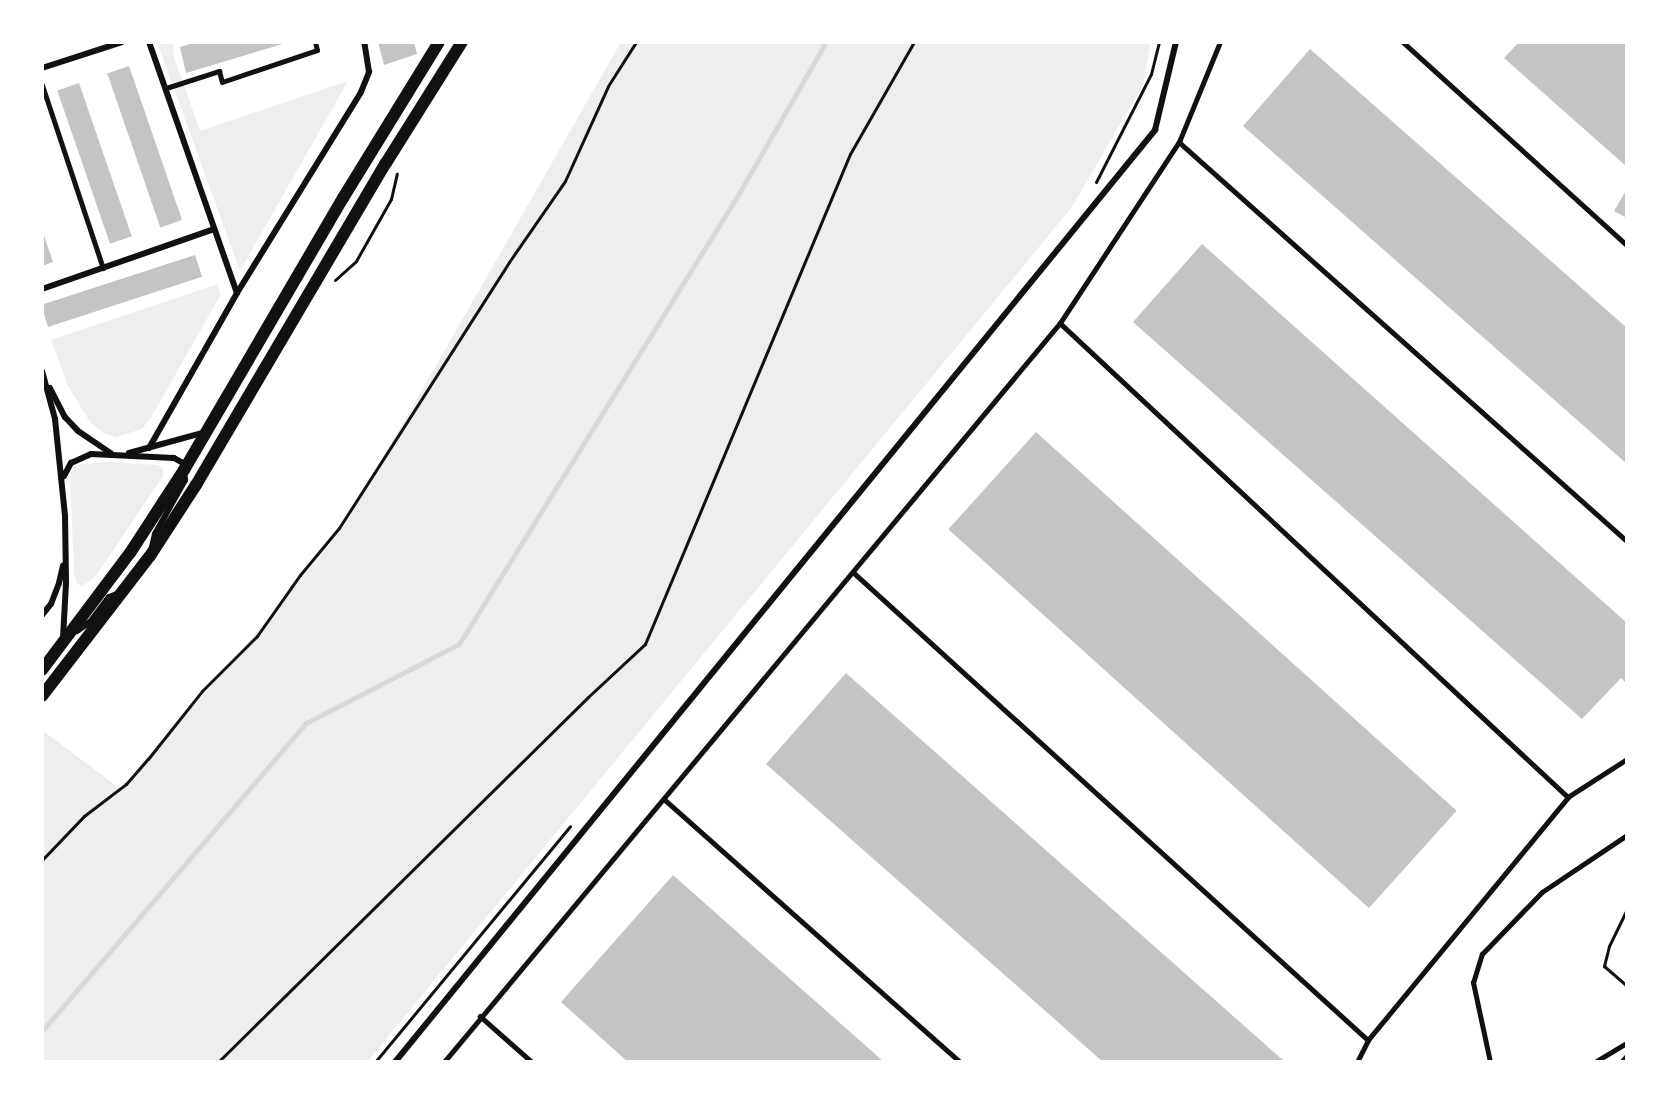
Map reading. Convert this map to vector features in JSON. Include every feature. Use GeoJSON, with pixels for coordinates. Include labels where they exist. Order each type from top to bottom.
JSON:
{"type":"FeatureCollection","features":[{"type":"Feature","properties":{"kind":"main road"},"geometry":{"type":"LineString","coordinates":[[42,670],[71,635],[130,553],[183,466],[207,432],[337,208],[439,42]]}},
{"type":"Feature","properties":{"kind":"main road"},"geometry":{"type":"LineString","coordinates":[[42,696],[150,556],[196,484],[386,163],[462,42]]}},
{"type":"Feature","properties":{"kind":"street"},"geometry":{"type":"LineString","coordinates":[[42,68],[122,42]]}},
{"type":"Feature","properties":{"kind":"street"},"geometry":{"type":"LineString","coordinates":[[149,42],[237,293]]}},
{"type":"Feature","properties":{"kind":"street"},"geometry":{"type":"LineString","coordinates":[[165,88],[219,71],[222,82],[317,50],[315,42]]}},
{"type":"Feature","properties":{"kind":"street"},"geometry":{"type":"LineString","coordinates":[[149,448],[237,293],[355,102],[369,72],[364,42]]}},
{"type":"Feature","properties":{"kind":"street"},"geometry":{"type":"LineString","coordinates":[[395,1062],[1155,130],[1176,42]]}},
{"type":"Feature","properties":{"kind":"street"},"geometry":{"type":"LineString","coordinates":[[42,85],[103,268]]}},
{"type":"Feature","properties":{"kind":"street"},"geometry":{"type":"LineString","coordinates":[[42,289],[214,229]]}},
{"type":"Feature","properties":{"kind":"street"},"geometry":{"type":"LineString","coordinates":[[43,374],[65,417],[78,431],[111,454]]}},
{"type":"Feature","properties":{"kind":"street"},"geometry":{"type":"LineString","coordinates":[[43,374],[54,419],[63,483],[66,583],[61,646]]}},
{"type":"Feature","properties":{"kind":"street"},"geometry":{"type":"LineString","coordinates":[[122,455],[207,432]]}},
{"type":"Feature","properties":{"kind":"street"},"geometry":{"type":"LineString","coordinates":[[63,483],[64,471],[77,458],[91,454],[174,458],[183,466],[185,480],[154,534],[150,556]]}},
{"type":"Feature","properties":{"kind":"street"},"geometry":{"type":"LineString","coordinates":[[42,615],[51,604],[59,583],[65,552]]}},
{"type":"Feature","properties":{"kind":"street"},"geometry":{"type":"LineString","coordinates":[[71,635],[90,622],[109,597],[123,591]]}},
{"type":"Feature","properties":{"kind":"street"},"geometry":{"type":"LineString","coordinates":[[1623,1062],[1627,1057]]}},
{"type":"Feature","properties":{"kind":"lane"},"geometry":{"type":"LineString","coordinates":[[444,1062],[480,1016],[664,799],[1060,323],[1179,142],[1220,42]]}},
{"type":"Feature","properties":{"kind":"lane"},"geometry":{"type":"LineString","coordinates":[[1403,42],[1627,245]]}},
{"type":"Feature","properties":{"kind":"lane"},"geometry":{"type":"LineString","coordinates":[[1179,142],[1627,541]]}},
{"type":"Feature","properties":{"kind":"lane"},"geometry":{"type":"LineString","coordinates":[[1617,236],[1627,236]]}},
{"type":"Feature","properties":{"kind":"lane"},"geometry":{"type":"LineString","coordinates":[[1060,323],[1568,797]]}},
{"type":"Feature","properties":{"kind":"lane"},"geometry":{"type":"LineString","coordinates":[[853,572],[1368,1040]]}},
{"type":"Feature","properties":{"kind":"lane"},"geometry":{"type":"LineString","coordinates":[[1357,1062],[1368,1040],[1568,797],[1627,759]]}},
{"type":"Feature","properties":{"kind":"lane"},"geometry":{"type":"LineString","coordinates":[[664,799],[960,1062]]}},
{"type":"Feature","properties":{"kind":"lane"},"geometry":{"type":"LineString","coordinates":[[1491,1060],[1473,983],[1482,954],[1542,892],[1627,835]]}},
{"type":"Feature","properties":{"kind":"lane"},"geometry":{"type":"LineString","coordinates":[[480,1016],[532,1062]]}},
{"type":"Feature","properties":{"kind":"lane"},"geometry":{"type":"LineString","coordinates":[[1595,1062],[1627,1043]]}},
{"type":"Feature","properties":{"kind":"path"},"geometry":{"type":"LineString","coordinates":[[42,860],[84,816],[126,784],[202,691],[257,636],[300,574],[339,528],[408,423],[432,381],[566,181],[608,86],[636,42]]}},
{"type":"Feature","properties":{"kind":"path"},"geometry":{"type":"LineString","coordinates":[[218,1062],[588,697],[645,644],[850,154],[914,42]]}},
{"type":"Feature","properties":{"kind":"path"},"geometry":{"type":"LineString","coordinates":[[1096,183],[1146,84],[1159,42]]}},
{"type":"Feature","properties":{"kind":"path"},"geometry":{"type":"LineString","coordinates":[[375,1062],[574,822]]}},
{"type":"Feature","properties":{"kind":"path"},"geometry":{"type":"LineString","coordinates":[[1627,909],[1609,946],[1605,966],[1627,986]]}},
{"type":"Feature","properties":{"kind":"shaded area"},"geometry":{"type":"Polygon","coordinates":[[[157,42],[174,42],[173,54],[200,131],[348,81],[240,271],[157,42]]]}},
{"type":"Feature","properties":{"kind":"shaded area"},"geometry":{"type":"Polygon","coordinates":[[[621,42],[1151,42],[1143,85],[1072,207],[367,1062],[42,1062],[42,730],[122,790],[146,758],[217,680],[343,528],[621,42]]]}},
{"type":"Feature","properties":{"kind":"shaded area"},"geometry":{"type":"Polygon","coordinates":[[[218,284],[220,296],[152,416],[142,429],[116,437],[104,433],[90,422],[68,386],[51,340],[218,284]]]}},
{"type":"Feature","properties":{"kind":"shaded area"},"geometry":{"type":"Polygon","coordinates":[[[110,462],[158,465],[163,469],[163,476],[95,577],[81,587],[76,582],[74,571],[70,474],[73,467],[83,464],[110,462]]]}},
{"type":"Feature","properties":{"kind":"building"},"geometry":{"type":"Polygon","coordinates":[[[196,42],[286,43],[186,73],[180,47],[196,42]]]}},
{"type":"Feature","properties":{"kind":"building"},"geometry":{"type":"Polygon","coordinates":[[[378,42],[414,42],[417,54],[384,65],[378,42]]]}},
{"type":"Feature","properties":{"kind":"building"},"geometry":{"type":"Polygon","coordinates":[[[1519,42],[1627,42],[1627,167],[1504,58],[1519,42]]]}},
{"type":"Feature","properties":{"kind":"building"},"geometry":{"type":"Polygon","coordinates":[[[1310,49],[1627,328],[1627,464],[1243,126],[1310,49]]]}},
{"type":"Feature","properties":{"kind":"building"},"geometry":{"type":"Polygon","coordinates":[[[129,66],[182,220],[160,228],[107,73],[129,66]]]}},
{"type":"Feature","properties":{"kind":"building"},"geometry":{"type":"Polygon","coordinates":[[[79,83],[132,236],[110,244],[57,90],[79,83]]]}},
{"type":"Feature","properties":{"kind":"building"},"geometry":{"type":"Polygon","coordinates":[[[1627,189],[1627,218],[1614,211],[1627,189]]]}},
{"type":"Feature","properties":{"kind":"building"},"geometry":{"type":"Polygon","coordinates":[[[42,230],[53,262],[42,266],[42,230]]]}},
{"type":"Feature","properties":{"kind":"building"},"geometry":{"type":"Polygon","coordinates":[[[1202,244],[1627,623],[1627,684],[1621,678],[1582,719],[1133,322],[1202,244]]]}},
{"type":"Feature","properties":{"kind":"building"},"geometry":{"type":"Polygon","coordinates":[[[195,255],[202,277],[48,327],[42,305],[195,255]]]}},
{"type":"Feature","properties":{"kind":"building"},"geometry":{"type":"Polygon","coordinates":[[[1036,432],[1457,811],[1369,908],[948,529],[1036,432]]]}},
{"type":"Feature","properties":{"kind":"building"},"geometry":{"type":"Polygon","coordinates":[[[846,673],[1285,1062],[1103,1062],[766,764],[846,673]]]}},
{"type":"Feature","properties":{"kind":"building"},"geometry":{"type":"Polygon","coordinates":[[[673,875],[884,1062],[628,1062],[561,1002],[673,875]]]}},
{"type":"Feature","properties":{"kind":"waterway"},"geometry":{"type":"LineString","coordinates":[[42,1031],[306,723],[459,644],[738,195],[826,42]]}}]}
